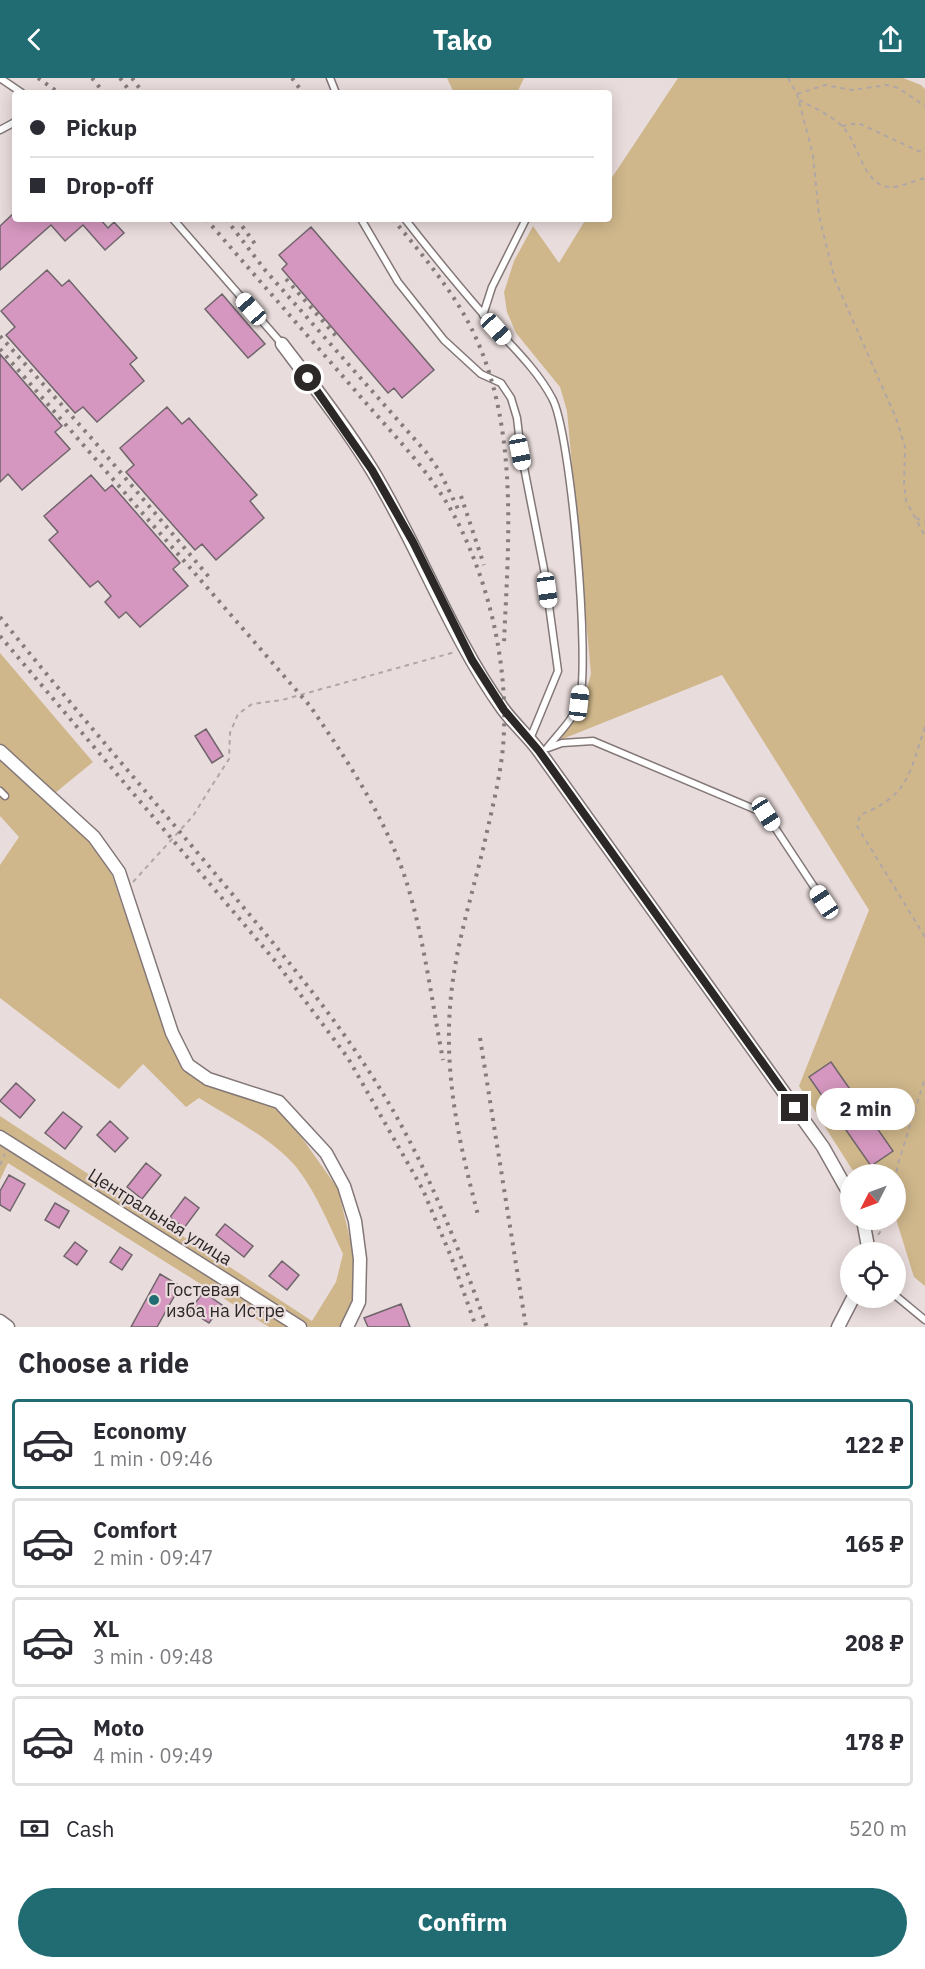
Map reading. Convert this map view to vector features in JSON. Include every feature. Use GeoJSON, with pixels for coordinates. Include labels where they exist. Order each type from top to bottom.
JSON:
{"type":"FeatureCollection","features":[{"type":"Feature","properties":{"kind":"street"},"geometry":{"type":"LineString","coordinates":[[282,344],[333,411],[372,470],[413,542],[467,649],[504,710],[530,739],[543,749],[816,1137],[840,1178]]}},
{"type":"Feature","properties":{"kind":"street"},"geometry":{"type":"LineString","coordinates":[[0,751],[94,837],[119,872],[172,1034],[188,1065],[208,1079],[279,1102],[326,1153],[344,1186],[355,1221],[360,1259],[359,1302],[348,1326]]}},
{"type":"Feature","properties":{"kind":"street","name":"Центральная улица"},"geometry":{"type":"LineString","coordinates":[[0,1137],[300,1327]]}},
{"type":"Feature","properties":{"kind":"street"},"geometry":{"type":"LineString","coordinates":[[838,1327],[848,1308]]}},
{"type":"Feature","properties":{"kind":"street"},"geometry":{"type":"LineString","coordinates":[[0,1321],[8,1327]]}},
{"type":"Feature","properties":{"kind":"lane"},"geometry":{"type":"LineString","coordinates":[[0,78],[18,90]]}},
{"type":"Feature","properties":{"kind":"lane"},"geometry":{"type":"LineString","coordinates":[[176,222],[282,344]]}},
{"type":"Feature","properties":{"kind":"lane"},"geometry":{"type":"LineString","coordinates":[[363,222],[398,282],[444,340],[482,374],[501,383],[511,398],[517,418],[520,452],[544,569],[558,671],[530,739]]}},
{"type":"Feature","properties":{"kind":"lane"},"geometry":{"type":"LineString","coordinates":[[407,222],[483,315],[534,370],[553,398],[562,424],[571,487],[582,667],[579,703],[568,722],[543,749]]}},
{"type":"Feature","properties":{"kind":"lane"},"geometry":{"type":"LineString","coordinates":[[483,315],[492,287],[524,222]]}},
{"type":"Feature","properties":{"kind":"lane"},"geometry":{"type":"LineString","coordinates":[[543,749],[562,743],[593,741],[766,814],[824,902]]}},
{"type":"Feature","properties":{"kind":"lane"},"geometry":{"type":"LineString","coordinates":[[906,1304],[925,1320]]}},
{"type":"Feature","properties":{"kind":"path"},"geometry":{"type":"LineString","coordinates":[[788,78],[797,94],[813,155],[819,216],[835,280],[896,418],[904,447],[906,501],[925,536]]}},
{"type":"Feature","properties":{"kind":"path"},"geometry":{"type":"LineString","coordinates":[[797,94],[825,85],[852,90],[887,85],[898,88],[925,106]]}},
{"type":"Feature","properties":{"kind":"path"},"geometry":{"type":"LineString","coordinates":[[798,100],[842,126],[857,147],[867,174],[881,184],[890,188],[925,178]]}},
{"type":"Feature","properties":{"kind":"path"},"geometry":{"type":"LineString","coordinates":[[842,126],[858,123],[925,154]]}},
{"type":"Feature","properties":{"kind":"path"},"geometry":{"type":"LineString","coordinates":[[916,518],[925,522]]}},
{"type":"Feature","properties":{"kind":"path"},"geometry":{"type":"LineString","coordinates":[[125,890],[193,816],[229,759],[230,733],[238,714],[252,704],[282,700],[467,649]]}},
{"type":"Feature","properties":{"kind":"path"},"geometry":{"type":"LineString","coordinates":[[925,727],[905,785],[882,806],[860,815],[857,826],[925,937]]}},
{"type":"Feature","properties":{"kind":"path"},"geometry":{"type":"LineString","coordinates":[[898,1164],[925,1078]]}},
{"type":"Feature","properties":{"kind":"shaded area"},"geometry":{"type":"Polygon","coordinates":[[[447,78],[524,78],[518,90],[453,90],[447,78]]]}},
{"type":"Feature","properties":{"kind":"shaded area"},"geometry":{"type":"Polygon","coordinates":[[[678,78],[903,78],[925,89],[925,1286],[914,1277],[906,1251],[906,1242],[903,1242],[899,1230],[906,1230],[906,1164],[849,1164],[799,1086],[869,910],[722,675],[560,740],[584,698],[591,674],[567,411],[560,387],[516,333],[507,312],[504,292],[514,261],[533,226],[559,263],[584,222],[612,222],[612,177],[678,78]]]}},
{"type":"Feature","properties":{"kind":"shaded area"},"geometry":{"type":"Polygon","coordinates":[[[0,653],[93,762],[55,793],[0,743],[0,653]]]}},
{"type":"Feature","properties":{"kind":"shaded area"},"geometry":{"type":"Polygon","coordinates":[[[0,755],[99,850],[111,872],[168,1039],[185,1068],[208,1085],[283,1111],[338,1189],[355,1260],[355,1300],[341,1327],[309,1327],[0,1130],[0,1116],[312,1321],[336,1282],[343,1254],[311,1188],[297,1168],[276,1147],[199,1098],[186,1107],[143,1064],[119,1089],[0,998],[0,865],[19,837],[0,816],[0,755]]]}},
{"type":"Feature","properties":{"kind":"shaded area"},"geometry":{"type":"Polygon","coordinates":[[[0,1146],[289,1327],[269,1327],[8,1163],[0,1180],[0,1146]]]}},
{"type":"Feature","properties":{"kind":"building"},"geometry":{"type":"Polygon","coordinates":[[[12,215],[12,222],[103,222],[108,228],[114,222],[124,233],[105,250],[83,225],[65,241],[51,225],[0,270],[0,226],[12,215]]]}},
{"type":"Feature","properties":{"kind":"building"},"geometry":{"type":"Polygon","coordinates":[[[311,227],[434,370],[402,398],[394,388],[388,393],[282,269],[287,264],[279,255],[311,227]]]}},
{"type":"Feature","properties":{"kind":"building"},"geometry":{"type":"Polygon","coordinates":[[[47,270],[62,286],[69,280],[137,358],[130,364],[144,381],[97,422],[83,407],[75,413],[6,335],[15,327],[1,311],[47,270]]]}},
{"type":"Feature","properties":{"kind":"building"},"geometry":{"type":"Polygon","coordinates":[[[222,294],[265,344],[248,358],[205,309],[222,294]]]}},
{"type":"Feature","properties":{"kind":"building"},"geometry":{"type":"Polygon","coordinates":[[[0,354],[62,426],[55,432],[70,449],[22,490],[8,474],[0,482],[0,354]]]}},
{"type":"Feature","properties":{"kind":"building"},"geometry":{"type":"Polygon","coordinates":[[[167,407],[182,424],[189,418],[257,495],[250,501],[264,518],[216,560],[202,544],[195,550],[126,472],[134,465],[120,448],[167,407]]]}},
{"type":"Feature","properties":{"kind":"building"},"geometry":{"type":"Polygon","coordinates":[[[91,475],[105,491],[112,485],[180,563],[173,569],[188,586],[140,627],[126,612],[119,618],[105,602],[111,596],[98,581],[90,587],[49,540],[58,532],[44,516],[91,475]]]}},
{"type":"Feature","properties":{"kind":"building"},"geometry":{"type":"Polygon","coordinates":[[[206,729],[223,756],[212,763],[195,736],[206,729]]]}},
{"type":"Feature","properties":{"kind":"building"},"geometry":{"type":"Polygon","coordinates":[[[831,1062],[893,1151],[874,1164],[870,1164],[809,1077],[831,1062]]]}},
{"type":"Feature","properties":{"kind":"building"},"geometry":{"type":"Polygon","coordinates":[[[16,1083],[35,1100],[20,1118],[0,1101],[16,1083]]]}},
{"type":"Feature","properties":{"kind":"building"},"geometry":{"type":"Polygon","coordinates":[[[63,1112],[82,1127],[65,1149],[45,1133],[63,1112]]]}},
{"type":"Feature","properties":{"kind":"building"},"geometry":{"type":"Polygon","coordinates":[[[110,1121],[128,1138],[115,1152],[97,1135],[110,1121]]]}},
{"type":"Feature","properties":{"kind":"building"},"geometry":{"type":"Polygon","coordinates":[[[146,1163],[161,1175],[142,1199],[127,1187],[146,1163]]]}},
{"type":"Feature","properties":{"kind":"building"},"geometry":{"type":"Polygon","coordinates":[[[9,1175],[25,1184],[10,1211],[0,1205],[0,1191],[9,1175]]]}},
{"type":"Feature","properties":{"kind":"building"},"geometry":{"type":"Polygon","coordinates":[[[185,1197],[199,1208],[184,1228],[170,1217],[185,1197]]]}},
{"type":"Feature","properties":{"kind":"building"},"geometry":{"type":"Polygon","coordinates":[[[55,1203],[69,1211],[59,1228],[45,1220],[55,1203]]]}},
{"type":"Feature","properties":{"kind":"building"},"geometry":{"type":"Polygon","coordinates":[[[225,1224],[253,1246],[244,1257],[216,1235],[225,1224]]]}},
{"type":"Feature","properties":{"kind":"building"},"geometry":{"type":"Polygon","coordinates":[[[75,1242],[87,1251],[77,1265],[64,1256],[75,1242]]]}},
{"type":"Feature","properties":{"kind":"building"},"geometry":{"type":"Polygon","coordinates":[[[120,1247],[132,1255],[122,1270],[110,1262],[120,1247]]]}},
{"type":"Feature","properties":{"kind":"building"},"geometry":{"type":"Polygon","coordinates":[[[282,1261],[299,1275],[287,1290],[269,1276],[282,1261]]]}},
{"type":"Feature","properties":{"kind":"building"},"geometry":{"type":"Polygon","coordinates":[[[160,1274],[180,1286],[157,1327],[131,1327],[160,1274]]]}},
{"type":"Feature","properties":{"kind":"building"},"geometry":{"type":"Polygon","coordinates":[[[203,1292],[222,1305],[209,1323],[190,1311],[203,1292]]]}},
{"type":"Feature","properties":{"kind":"building"},"geometry":{"type":"Polygon","coordinates":[[[401,1304],[410,1327],[368,1327],[364,1318],[401,1304]]]}},
{"type":"Feature","properties":{"kind":"railway"},"geometry":{"type":"LineString","coordinates":[[38,78],[55,90]]}},
{"type":"Feature","properties":{"kind":"railway"},"geometry":{"type":"LineString","coordinates":[[92,78],[102,90]]}},
{"type":"Feature","properties":{"kind":"railway"},"geometry":{"type":"LineString","coordinates":[[120,78],[129,90]]}},
{"type":"Feature","properties":{"kind":"railway"},"geometry":{"type":"LineString","coordinates":[[132,78],[141,90]]}},
{"type":"Feature","properties":{"kind":"railway"},"geometry":{"type":"LineString","coordinates":[[292,78],[301,90]]}},
{"type":"Feature","properties":{"kind":"railway"},"geometry":{"type":"LineString","coordinates":[[209,222],[429,476],[462,531],[473,556],[490,609],[501,664],[503,747],[484,845],[457,958],[449,1024],[454,1107],[478,1215]]}},
{"type":"Feature","properties":{"kind":"railway"},"geometry":{"type":"LineString","coordinates":[[228,222],[265,270],[426,452],[440,472],[458,509]]}},
{"type":"Feature","properties":{"kind":"railway"},"geometry":{"type":"LineString","coordinates":[[239,222],[258,248]]}},
{"type":"Feature","properties":{"kind":"railway"},"geometry":{"type":"LineString","coordinates":[[395,222],[457,303],[478,342],[492,382],[501,424],[508,511],[504,642]]}},
{"type":"Feature","properties":{"kind":"railway"},"geometry":{"type":"LineString","coordinates":[[286,279],[336,336]]}},
{"type":"Feature","properties":{"kind":"railway"},"geometry":{"type":"LineString","coordinates":[[0,336],[94,441],[209,577]]}},
{"type":"Feature","properties":{"kind":"railway"},"geometry":{"type":"LineString","coordinates":[[0,349],[310,706],[346,760],[369,797],[388,836],[413,903],[443,1060]]}},
{"type":"Feature","properties":{"kind":"railway"},"geometry":{"type":"LineString","coordinates":[[461,496],[484,565]]}},
{"type":"Feature","properties":{"kind":"railway"},"geometry":{"type":"LineString","coordinates":[[0,617],[271,941],[354,1049],[406,1133],[432,1187],[487,1327]]}},
{"type":"Feature","properties":{"kind":"railway"},"geometry":{"type":"LineString","coordinates":[[0,636],[276,962],[348,1058],[423,1190],[452,1259],[476,1327]]}},
{"type":"Feature","properties":{"kind":"railway"},"geometry":{"type":"LineString","coordinates":[[480,1038],[526,1327]]}},
{"type":"Feature","properties":{"kind":"place","name":"Гостевая изба на Истре"},"geometry":{"type":"Point","coordinates":[154,1300]}},
{"type":"Feature","properties":{"kind":"route"},"geometry":{"type":"LineString","coordinates":[[308,378],[372,470],[413,542],[472,660],[504,710],[530,739],[636,883],[795,1108]]}}]}
